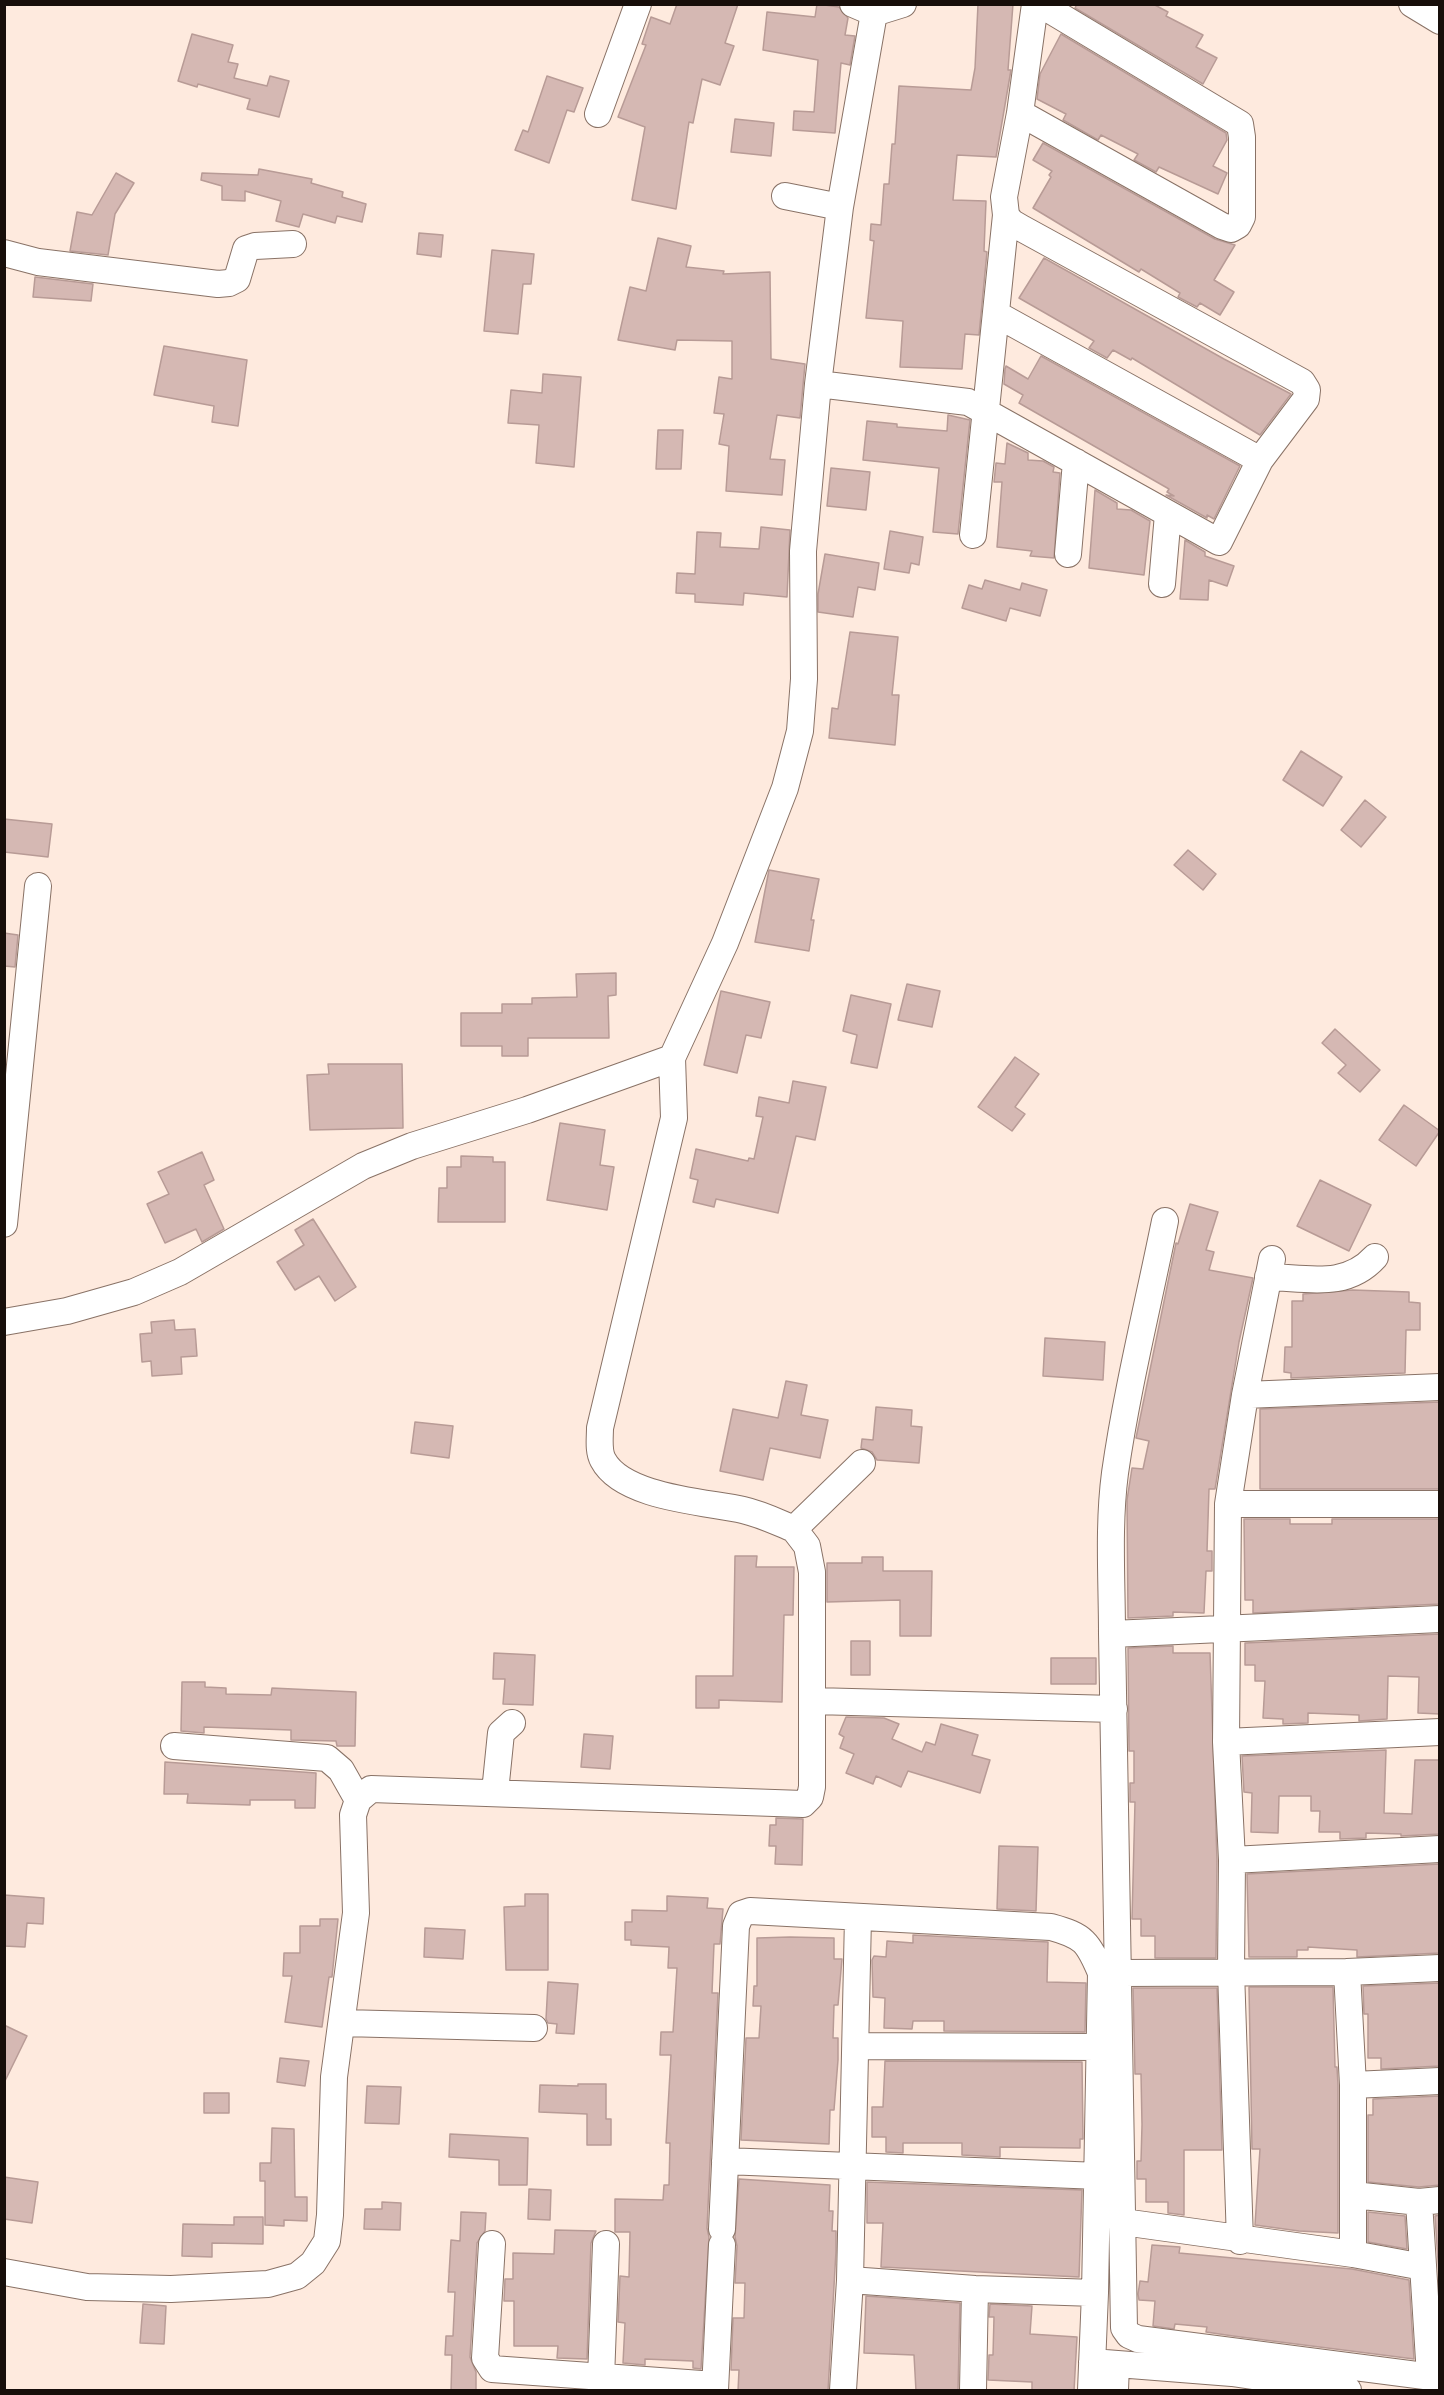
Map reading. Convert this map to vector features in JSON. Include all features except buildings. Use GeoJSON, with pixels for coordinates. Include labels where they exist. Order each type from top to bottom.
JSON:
{"type":"FeatureCollection","features":[{"type":"Feature","properties":{"kind":"street"},"geometry":{"type":"LineString","coordinates":[[598,114],[638,4]]}},
{"type":"Feature","properties":{"kind":"street"},"geometry":{"type":"LineString","coordinates":[[4,2272],[87,2287],[128,2289],[268,2284],[297,2276],[313,2264],[327,2241],[330,2216],[334,2078],[356,1913],[353,1815],[358,1800],[371,1789],[803,1804],[810,1797],[814,1701],[812,1572],[807,1546],[794,1529],[759,1515],[678,1500],[619,1476],[603,1461],[600,1428],[674,1118],[672,1058],[725,944],[785,788],[800,731],[805,667],[803,551],[818,384],[864,9],[903,4]]}},
{"type":"Feature","properties":{"kind":"street"},"geometry":{"type":"LineString","coordinates":[[973,535],[1006,215],[1004,196],[1020,113],[1035,4]]}},
{"type":"Feature","properties":{"kind":"street"},"geometry":{"type":"LineString","coordinates":[[1020,113],[1222,226],[1231,229],[1238,225],[1242,217],[1240,124],[1040,4]]}},
{"type":"Feature","properties":{"kind":"street"},"geometry":{"type":"LineString","coordinates":[[1412,4],[1440,21]]}},
{"type":"Feature","properties":{"kind":"street"},"geometry":{"type":"LineString","coordinates":[[785,196],[840,207]]}},
{"type":"Feature","properties":{"kind":"street"},"geometry":{"type":"LineString","coordinates":[[818,384],[968,402],[1219,542],[1260,460],[1306,399],[1307,390],[1302,382],[1023,229],[1006,215]]}},
{"type":"Feature","properties":{"kind":"street"},"geometry":{"type":"LineString","coordinates":[[4,253],[38,262],[218,284],[230,283],[237,279],[246,249],[255,246],[293,244]]}},
{"type":"Feature","properties":{"kind":"street"},"geometry":{"type":"LineString","coordinates":[[996,314],[1260,460]]}},
{"type":"Feature","properties":{"kind":"street"},"geometry":{"type":"LineString","coordinates":[[1068,554],[1076,462]]}},
{"type":"Feature","properties":{"kind":"street"},"geometry":{"type":"LineString","coordinates":[[1162,584],[1168,514]]}},
{"type":"Feature","properties":{"kind":"street"},"geometry":{"type":"LineString","coordinates":[[4,1224],[7,1168],[38,886]]}},
{"type":"Feature","properties":{"kind":"street"},"geometry":{"type":"LineString","coordinates":[[4,1322],[67,1311],[134,1292],[180,1272],[363,1166],[412,1146],[527,1110],[672,1058]]}},
{"type":"Feature","properties":{"kind":"street"},"geometry":{"type":"LineString","coordinates":[[1165,1221],[1115,1476],[1112,1634],[1120,1973],[1124,2328],[1129,2335],[1138,2339],[1435,2377],[1423,2267],[1429,2201],[1353,2195]]}},
{"type":"Feature","properties":{"kind":"street"},"geometry":{"type":"LineString","coordinates":[[1240,2241],[1231,1971],[1232,1860],[1226,1742],[1225,1627],[1228,1504],[1245,1395],[1270,1268],[1350,1277],[1363,1270],[1375,1257]]}},
{"type":"Feature","properties":{"kind":"street"},"geometry":{"type":"LineString","coordinates":[[1245,1395],[1440,1387]]}},
{"type":"Feature","properties":{"kind":"street"},"geometry":{"type":"LineString","coordinates":[[794,1529],[862,1464]]}},
{"type":"Feature","properties":{"kind":"street"},"geometry":{"type":"LineString","coordinates":[[1228,1504],[1440,1504]]}},
{"type":"Feature","properties":{"kind":"street"},"geometry":{"type":"LineString","coordinates":[[1112,1634],[1225,1627],[1440,1619]]}},
{"type":"Feature","properties":{"kind":"street"},"geometry":{"type":"LineString","coordinates":[[814,1701],[1114,1709]]}},
{"type":"Feature","properties":{"kind":"street"},"geometry":{"type":"LineString","coordinates":[[495,1792],[501,1733],[512,1723]]}},
{"type":"Feature","properties":{"kind":"street"},"geometry":{"type":"LineString","coordinates":[[1226,1742],[1440,1732]]}},
{"type":"Feature","properties":{"kind":"street"},"geometry":{"type":"LineString","coordinates":[[174,1746],[327,1758],[340,1770],[358,1800]]}},
{"type":"Feature","properties":{"kind":"street"},"geometry":{"type":"LineString","coordinates":[[1232,1860],[1440,1849]]}},
{"type":"Feature","properties":{"kind":"street"},"geometry":{"type":"LineString","coordinates":[[492,2244],[487,2364],[492,2369],[715,2388],[738,1917],[750,1911],[1051,1927],[1074,1934],[1090,1946],[1101,1973],[1099,2176],[1095,2293],[1104,2363],[1115,2391]]}},
{"type":"Feature","properties":{"kind":"street"},"geometry":{"type":"LineString","coordinates":[[843,2391],[850,2280],[858,1917]]}},
{"type":"Feature","properties":{"kind":"street"},"geometry":{"type":"LineString","coordinates":[[1120,1973],[1347,1972],[1440,1968]]}},
{"type":"Feature","properties":{"kind":"street"},"geometry":{"type":"LineString","coordinates":[[1347,1972],[1353,2085],[1353,2254]]}},
{"type":"Feature","properties":{"kind":"street"},"geometry":{"type":"LineString","coordinates":[[343,2023],[534,2028]]}},
{"type":"Feature","properties":{"kind":"street"},"geometry":{"type":"LineString","coordinates":[[856,2046],[1100,2047]]}},
{"type":"Feature","properties":{"kind":"street"},"geometry":{"type":"LineString","coordinates":[[1353,2085],[1440,2081]]}},
{"type":"Feature","properties":{"kind":"street"},"geometry":{"type":"LineString","coordinates":[[725,2161],[1099,2176]]}},
{"type":"Feature","properties":{"kind":"street"},"geometry":{"type":"LineString","coordinates":[[1123,2222],[1240,2241],[1353,2254],[1423,2267]]}},
{"type":"Feature","properties":{"kind":"street"},"geometry":{"type":"LineString","coordinates":[[601,2379],[606,2244]]}},
{"type":"Feature","properties":{"kind":"street"},"geometry":{"type":"LineString","coordinates":[[850,2280],[975,2289],[1095,2293]]}},
{"type":"Feature","properties":{"kind":"street"},"geometry":{"type":"LineString","coordinates":[[974,2391],[975,2289]]}},
{"type":"Feature","properties":{"kind":"street"},"geometry":{"type":"LineString","coordinates":[[1104,2363],[1231,2382],[1345,2390]]}},
{"type":"Feature","properties":{"kind":"street"},"geometry":{"type":"LineString","coordinates":[[1091,2391],[1104,2363]]}}]}
